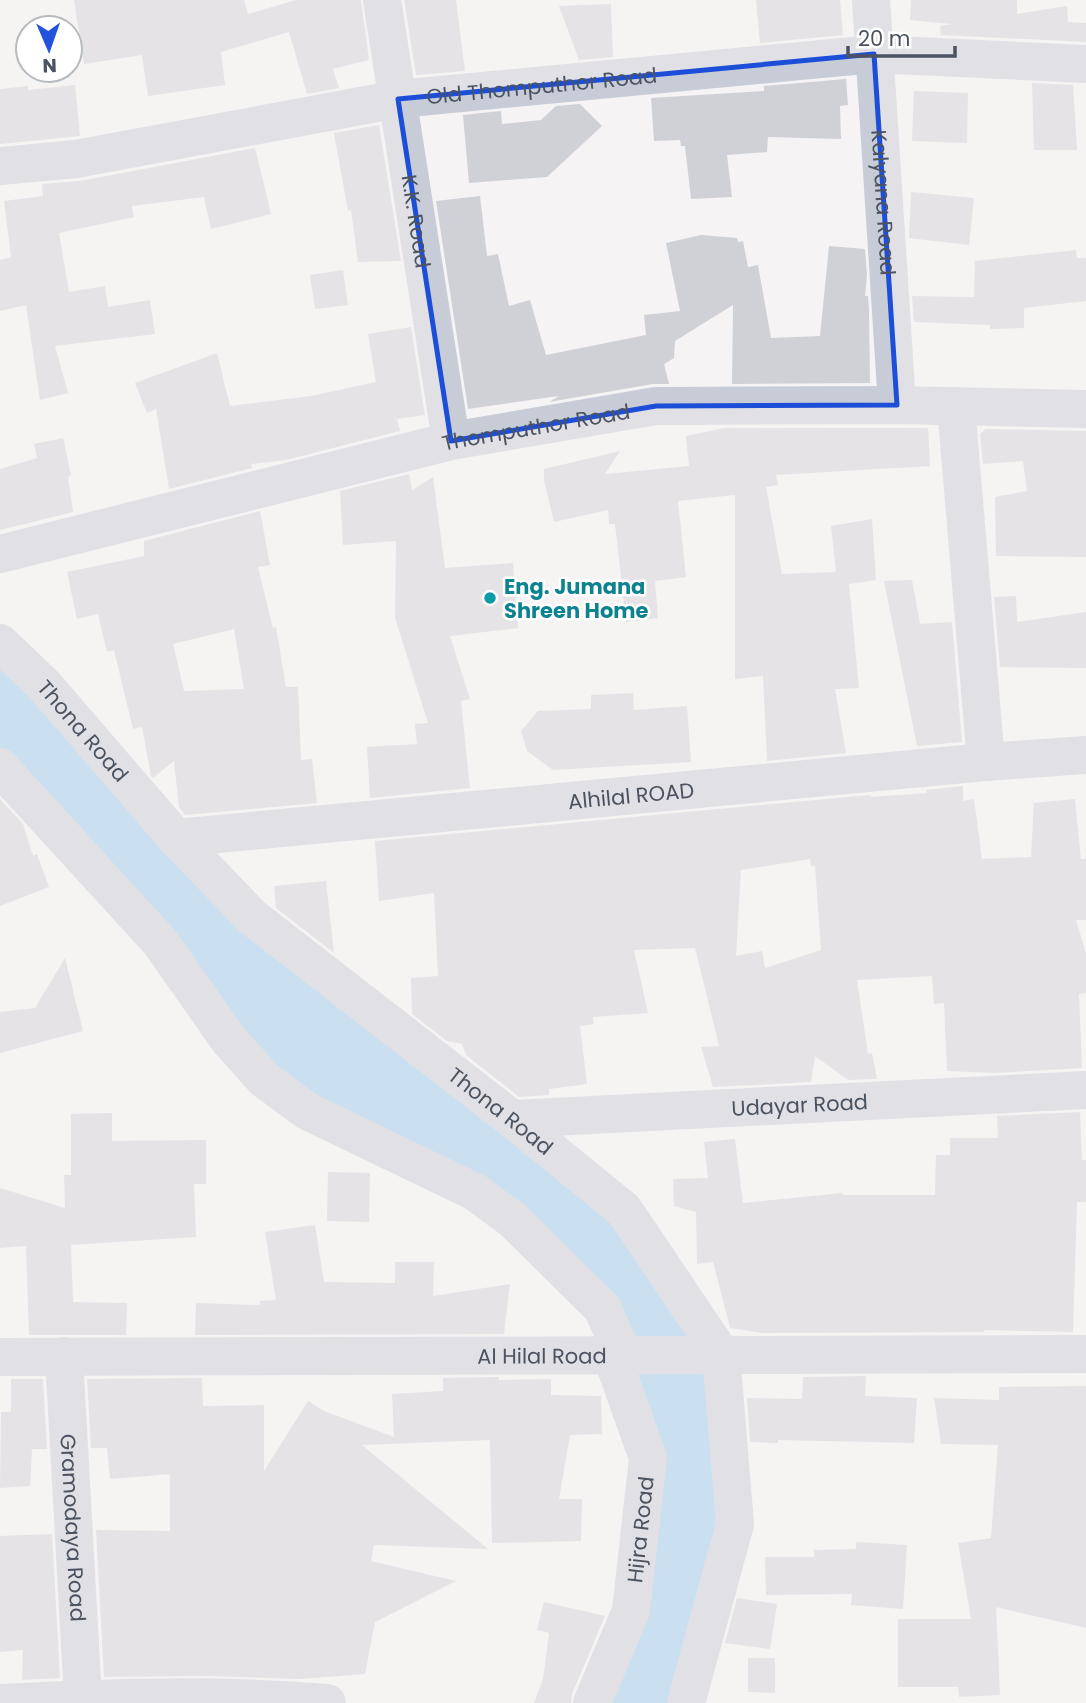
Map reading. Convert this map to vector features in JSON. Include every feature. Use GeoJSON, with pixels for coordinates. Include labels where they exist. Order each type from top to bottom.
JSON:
{"type":"FeatureCollection","features":[{"type":"Feature","properties":{"kind":"street","name":"K.K. Road"},"geometry":{"type":"LineString","coordinates":[[382,0],[451,442]]}},
{"type":"Feature","properties":{"kind":"street","name":"Kalyana Road"},"geometry":{"type":"LineString","coordinates":[[871,0],[897,405]]}},
{"type":"Feature","properties":{"kind":"street","name":"Old Thomputhor Road"},"geometry":{"type":"LineString","coordinates":[[0,166],[76,159],[398,99],[874,54],[1086,64]]}},
{"type":"Feature","properties":{"kind":"street","name":"Thomputhor Road"},"geometry":{"type":"LineString","coordinates":[[0,554],[451,442],[656,405],[897,405],[1086,409]]}},
{"type":"Feature","properties":{"kind":"street"},"geometry":{"type":"LineString","coordinates":[[956,406],[986,762]]}},
{"type":"Feature","properties":{"kind":"street","name":"Thona Road"},"geometry":{"type":"LineString","coordinates":[[0,643],[44,685],[176,838],[252,917],[513,1119],[624,1210],[721,1354],[735,1524],[686,1703]]}},
{"type":"Feature","properties":{"kind":"street","name":"Alhilal ROAD"},"geometry":{"type":"LineString","coordinates":[[176,838],[986,762],[1086,755]]}},
{"type":"Feature","properties":{"kind":"street","name":"Hijra Road"},"geometry":{"type":"LineString","coordinates":[[0,767],[160,942],[229,1040],[265,1080],[307,1111],[475,1192],[513,1220],[603,1309],[648,1458],[631,1611],[592,1703]]}},
{"type":"Feature","properties":{"kind":"street","name":"Udayar Road"},"geometry":{"type":"LineString","coordinates":[[513,1119],[1086,1090]]}},
{"type":"Feature","properties":{"kind":"street","name":"Al Hilal Road"},"geometry":{"type":"LineString","coordinates":[[0,1357],[1086,1354]]}},
{"type":"Feature","properties":{"kind":"street","name":"Gramodaya Road"},"geometry":{"type":"LineString","coordinates":[[64,1356],[99,1700]]}},
{"type":"Feature","properties":{"kind":"street"},"geometry":{"type":"LineString","coordinates":[[0,1703],[250,1697],[327,1703]]}},
{"type":"Feature","properties":{"kind":"street"},"geometry":{"type":"LineString","coordinates":[[686,1703],[717,1703]]}},
{"type":"Feature","properties":{"kind":"highlighted area"},"geometry":{"type":"Polygon","coordinates":[[[874,54],[897,405],[656,406],[451,441],[398,99],[874,54]]]}},
{"type":"Feature","properties":{"kind":"water"},"geometry":{"type":"Polygon","coordinates":[[[0,643],[188,850],[624,1210],[722,1372],[734,1511],[686,1703],[592,1703],[621,1637],[651,1418],[556,1261],[307,1111],[0,767],[0,643]]]}},
{"type":"Feature","properties":{"kind":"building"},"geometry":{"type":"Polygon","coordinates":[[[74,0],[244,0],[248,14],[296,0],[361,0],[369,60],[333,69],[339,88],[307,94],[289,32],[221,52],[225,85],[148,96],[142,55],[84,64],[84,14],[76,14],[74,0]]]}},
{"type":"Feature","properties":{"kind":"building"},"geometry":{"type":"Polygon","coordinates":[[[404,0],[456,0],[465,71],[416,75],[404,0]]]}},
{"type":"Feature","properties":{"kind":"building"},"geometry":{"type":"Polygon","coordinates":[[[756,0],[840,0],[843,35],[760,43],[756,0]]]}},
{"type":"Feature","properties":{"kind":"building"},"geometry":{"type":"Polygon","coordinates":[[[911,0],[1017,0],[1017,14],[1067,6],[1068,22],[1086,23],[1086,42],[941,35],[940,26],[952,24],[910,20],[911,0]]]}},
{"type":"Feature","properties":{"kind":"building"},"geometry":{"type":"Polygon","coordinates":[[[611,4],[613,57],[579,60],[559,6],[611,4]]]}},
{"type":"Feature","properties":{"kind":"building"},"geometry":{"type":"Polygon","coordinates":[[[846,79],[848,105],[840,106],[841,139],[768,137],[767,152],[727,155],[732,197],[691,199],[685,146],[681,146],[680,140],[654,141],[651,98],[764,91],[764,86],[846,79]]]}},
{"type":"Feature","properties":{"kind":"building"},"geometry":{"type":"Polygon","coordinates":[[[1032,83],[1073,85],[1077,150],[1034,150],[1032,83]]]}},
{"type":"Feature","properties":{"kind":"building"},"geometry":{"type":"Polygon","coordinates":[[[75,85],[80,136],[0,144],[0,89],[28,86],[28,90],[75,85]]]}},
{"type":"Feature","properties":{"kind":"building"},"geometry":{"type":"Polygon","coordinates":[[[914,91],[968,93],[967,143],[912,141],[914,91]]]}},
{"type":"Feature","properties":{"kind":"building"},"geometry":{"type":"Polygon","coordinates":[[[580,104],[602,126],[547,177],[469,183],[463,115],[501,111],[502,124],[541,120],[556,106],[580,104]]]}},
{"type":"Feature","properties":{"kind":"building"},"geometry":{"type":"Polygon","coordinates":[[[379,125],[401,261],[358,262],[351,210],[348,211],[334,133],[379,125]]]}},
{"type":"Feature","properties":{"kind":"building"},"geometry":{"type":"Polygon","coordinates":[[[255,148],[271,214],[211,229],[204,197],[132,206],[134,217],[59,233],[69,292],[105,286],[108,307],[150,300],[155,334],[55,346],[68,393],[40,400],[26,305],[0,311],[0,260],[11,257],[4,201],[43,196],[42,184],[80,181],[255,148]]]}},
{"type":"Feature","properties":{"kind":"building"},"geometry":{"type":"Polygon","coordinates":[[[911,192],[974,198],[969,245],[909,238],[911,192]]]}},
{"type":"Feature","properties":{"kind":"building"},"geometry":{"type":"Polygon","coordinates":[[[480,196],[487,256],[498,254],[509,306],[530,300],[546,355],[646,335],[644,315],[680,311],[666,243],[701,235],[737,238],[738,242],[743,241],[748,267],[758,265],[771,338],[820,336],[829,246],[865,249],[870,383],[732,384],[733,305],[675,341],[674,358],[664,364],[669,384],[653,384],[549,402],[559,396],[468,409],[436,201],[480,196]]]}},
{"type":"Feature","properties":{"kind":"building"},"geometry":{"type":"Polygon","coordinates":[[[1076,250],[1077,258],[1086,258],[1086,301],[1024,308],[1024,328],[990,329],[990,325],[914,322],[912,296],[974,297],[975,261],[1076,250]]]}},
{"type":"Feature","properties":{"kind":"building"},"geometry":{"type":"Polygon","coordinates":[[[343,270],[348,305],[315,309],[310,275],[343,270]]]}},
{"type":"Feature","properties":{"kind":"building"},"geometry":{"type":"Polygon","coordinates":[[[411,327],[425,415],[397,419],[400,431],[286,460],[251,464],[252,468],[169,489],[156,409],[147,413],[135,383],[217,353],[230,406],[311,396],[376,382],[368,334],[411,327]]]}},
{"type":"Feature","properties":{"kind":"building"},"geometry":{"type":"Polygon","coordinates":[[[724,428],[928,428],[930,466],[776,475],[778,485],[766,487],[782,574],[836,572],[831,526],[872,519],[876,580],[849,584],[859,688],[835,689],[846,753],[767,761],[763,676],[735,679],[735,495],[678,501],[686,577],[655,581],[658,618],[626,622],[615,524],[609,524],[608,510],[554,522],[544,481],[544,469],[620,451],[605,474],[689,466],[686,436],[724,428]]]}},
{"type":"Feature","properties":{"kind":"building"},"geometry":{"type":"Polygon","coordinates":[[[986,429],[1086,431],[1086,557],[996,556],[995,497],[1027,491],[1023,461],[983,464],[980,434],[986,429]]]}},
{"type":"Feature","properties":{"kind":"building"},"geometry":{"type":"Polygon","coordinates":[[[63,438],[71,475],[68,476],[73,512],[0,530],[0,469],[37,458],[34,444],[63,438]]]}},
{"type":"Feature","properties":{"kind":"building"},"geometry":{"type":"Polygon","coordinates":[[[409,474],[412,490],[433,477],[445,568],[513,563],[518,628],[450,636],[470,699],[461,701],[470,788],[370,798],[367,747],[417,744],[415,724],[428,723],[395,618],[396,541],[343,545],[340,491],[409,474]]]}},
{"type":"Feature","properties":{"kind":"building"},"geometry":{"type":"Polygon","coordinates":[[[260,511],[270,565],[258,567],[273,628],[276,627],[286,687],[298,687],[301,760],[312,759],[317,803],[185,815],[179,808],[174,761],[153,778],[151,776],[142,727],[133,729],[114,650],[107,652],[98,614],[77,619],[67,572],[144,556],[144,541],[260,511]],[[234,629],[173,644],[184,691],[244,689],[234,629]]]}},
{"type":"Feature","properties":{"kind":"building"},"geometry":{"type":"Polygon","coordinates":[[[912,580],[920,624],[952,622],[962,742],[917,746],[884,581],[912,580]]]}},
{"type":"Feature","properties":{"kind":"building"},"geometry":{"type":"Polygon","coordinates":[[[1016,596],[1017,622],[1086,612],[1086,668],[1000,667],[994,597],[1016,596]]]}},
{"type":"Feature","properties":{"kind":"building"},"geometry":{"type":"Polygon","coordinates":[[[633,693],[634,710],[687,706],[691,762],[553,770],[527,751],[521,731],[538,711],[591,709],[591,695],[633,693]]]}},
{"type":"Feature","properties":{"kind":"building"},"geometry":{"type":"Polygon","coordinates":[[[963,786],[963,801],[974,799],[982,859],[1031,857],[1034,803],[1075,799],[1081,859],[1086,859],[1086,920],[1076,920],[1086,953],[1086,993],[1079,994],[1082,1068],[994,1073],[947,1071],[944,1003],[934,1004],[932,976],[857,980],[868,1054],[872,1053],[877,1079],[848,1080],[815,1056],[811,1082],[713,1087],[701,1047],[719,1046],[695,948],[634,950],[648,1013],[593,1017],[594,1024],[580,1026],[587,1084],[549,1089],[549,1095],[519,1097],[466,1055],[462,1044],[447,1041],[412,1014],[411,978],[438,976],[434,893],[379,901],[375,841],[870,795],[927,793],[926,790],[963,786]],[[810,859],[741,870],[736,956],[762,951],[765,968],[821,950],[815,866],[811,866],[810,859]]]}},
{"type":"Feature","properties":{"kind":"building"},"geometry":{"type":"Polygon","coordinates":[[[0,799],[23,824],[33,856],[37,854],[49,887],[0,906],[0,799]]]}},
{"type":"Feature","properties":{"kind":"building"},"geometry":{"type":"Polygon","coordinates":[[[326,881],[334,953],[276,908],[274,886],[326,881]]]}},
{"type":"Feature","properties":{"kind":"building"},"geometry":{"type":"Polygon","coordinates":[[[65,958],[83,1031],[0,1053],[0,1012],[35,1008],[65,958]]]}},
{"type":"Feature","properties":{"kind":"building"},"geometry":{"type":"Polygon","coordinates":[[[1080,1112],[1082,1160],[1086,1160],[1086,1202],[1077,1202],[1073,1332],[984,1330],[762,1333],[730,1328],[713,1262],[697,1264],[696,1212],[674,1206],[673,1179],[708,1178],[704,1142],[735,1139],[743,1203],[843,1193],[935,1195],[936,1155],[950,1155],[950,1138],[998,1138],[997,1116],[1080,1112]]]}},
{"type":"Feature","properties":{"kind":"building"},"geometry":{"type":"Polygon","coordinates":[[[112,1113],[112,1141],[206,1140],[206,1184],[194,1184],[196,1237],[71,1245],[73,1302],[127,1303],[126,1335],[29,1335],[26,1246],[0,1248],[0,1188],[65,1208],[64,1175],[71,1175],[71,1114],[112,1113]]]}},
{"type":"Feature","properties":{"kind":"building"},"geometry":{"type":"Polygon","coordinates":[[[328,1172],[370,1173],[369,1222],[327,1221],[328,1172]]]}},
{"type":"Feature","properties":{"kind":"building"},"geometry":{"type":"Polygon","coordinates":[[[315,1225],[324,1282],[395,1283],[395,1262],[434,1262],[433,1296],[510,1284],[504,1334],[195,1335],[196,1303],[260,1305],[260,1301],[276,1300],[265,1232],[315,1225]]]}},
{"type":"Feature","properties":{"kind":"building"},"geometry":{"type":"Polygon","coordinates":[[[866,1376],[865,1396],[917,1398],[914,1443],[778,1440],[778,1443],[750,1442],[747,1398],[802,1399],[803,1377],[866,1376]]]}},
{"type":"Feature","properties":{"kind":"building"},"geometry":{"type":"Polygon","coordinates":[[[499,1377],[499,1380],[551,1379],[551,1395],[601,1396],[602,1434],[570,1435],[559,1499],[582,1499],[581,1541],[492,1543],[490,1440],[362,1445],[488,1549],[374,1545],[371,1561],[456,1581],[375,1622],[365,1674],[300,1679],[104,1677],[96,1530],[170,1531],[170,1474],[110,1479],[107,1448],[91,1448],[87,1379],[202,1378],[203,1406],[264,1405],[264,1471],[308,1401],[324,1411],[394,1437],[392,1394],[443,1391],[443,1378],[499,1377]]]}},
{"type":"Feature","properties":{"kind":"building"},"geometry":{"type":"Polygon","coordinates":[[[11,1379],[43,1379],[47,1449],[32,1449],[30,1486],[0,1488],[1,1412],[11,1412],[11,1379]]]}},
{"type":"Feature","properties":{"kind":"building"},"geometry":{"type":"Polygon","coordinates":[[[1086,1386],[1086,1628],[996,1607],[1000,1695],[959,1697],[958,1687],[898,1687],[898,1619],[971,1619],[958,1543],[991,1538],[998,1445],[941,1444],[934,1398],[999,1400],[999,1387],[1086,1386]]]}},
{"type":"Feature","properties":{"kind":"building"},"geometry":{"type":"Polygon","coordinates":[[[52,1534],[60,1678],[22,1680],[23,1650],[0,1652],[0,1536],[52,1534]]]}},
{"type":"Feature","properties":{"kind":"building"},"geometry":{"type":"Polygon","coordinates":[[[856,1542],[907,1545],[903,1609],[851,1605],[852,1594],[766,1595],[765,1557],[814,1557],[814,1550],[856,1549],[856,1542]]]}},
{"type":"Feature","properties":{"kind":"building"},"geometry":{"type":"Polygon","coordinates":[[[737,1598],[777,1604],[770,1649],[725,1643],[737,1598]]]}},
{"type":"Feature","properties":{"kind":"building"},"geometry":{"type":"Polygon","coordinates":[[[544,1602],[605,1616],[572,1694],[571,1703],[534,1703],[543,1679],[549,1633],[537,1630],[544,1602]]]}},
{"type":"Feature","properties":{"kind":"building"},"geometry":{"type":"Polygon","coordinates":[[[748,1658],[775,1658],[775,1693],[748,1692],[748,1658]]]}},
{"type":"Feature","properties":{"kind":"place","name":"Eng. Jumana Shreen Home"},"geometry":{"type":"Point","coordinates":[490,598]}}]}
